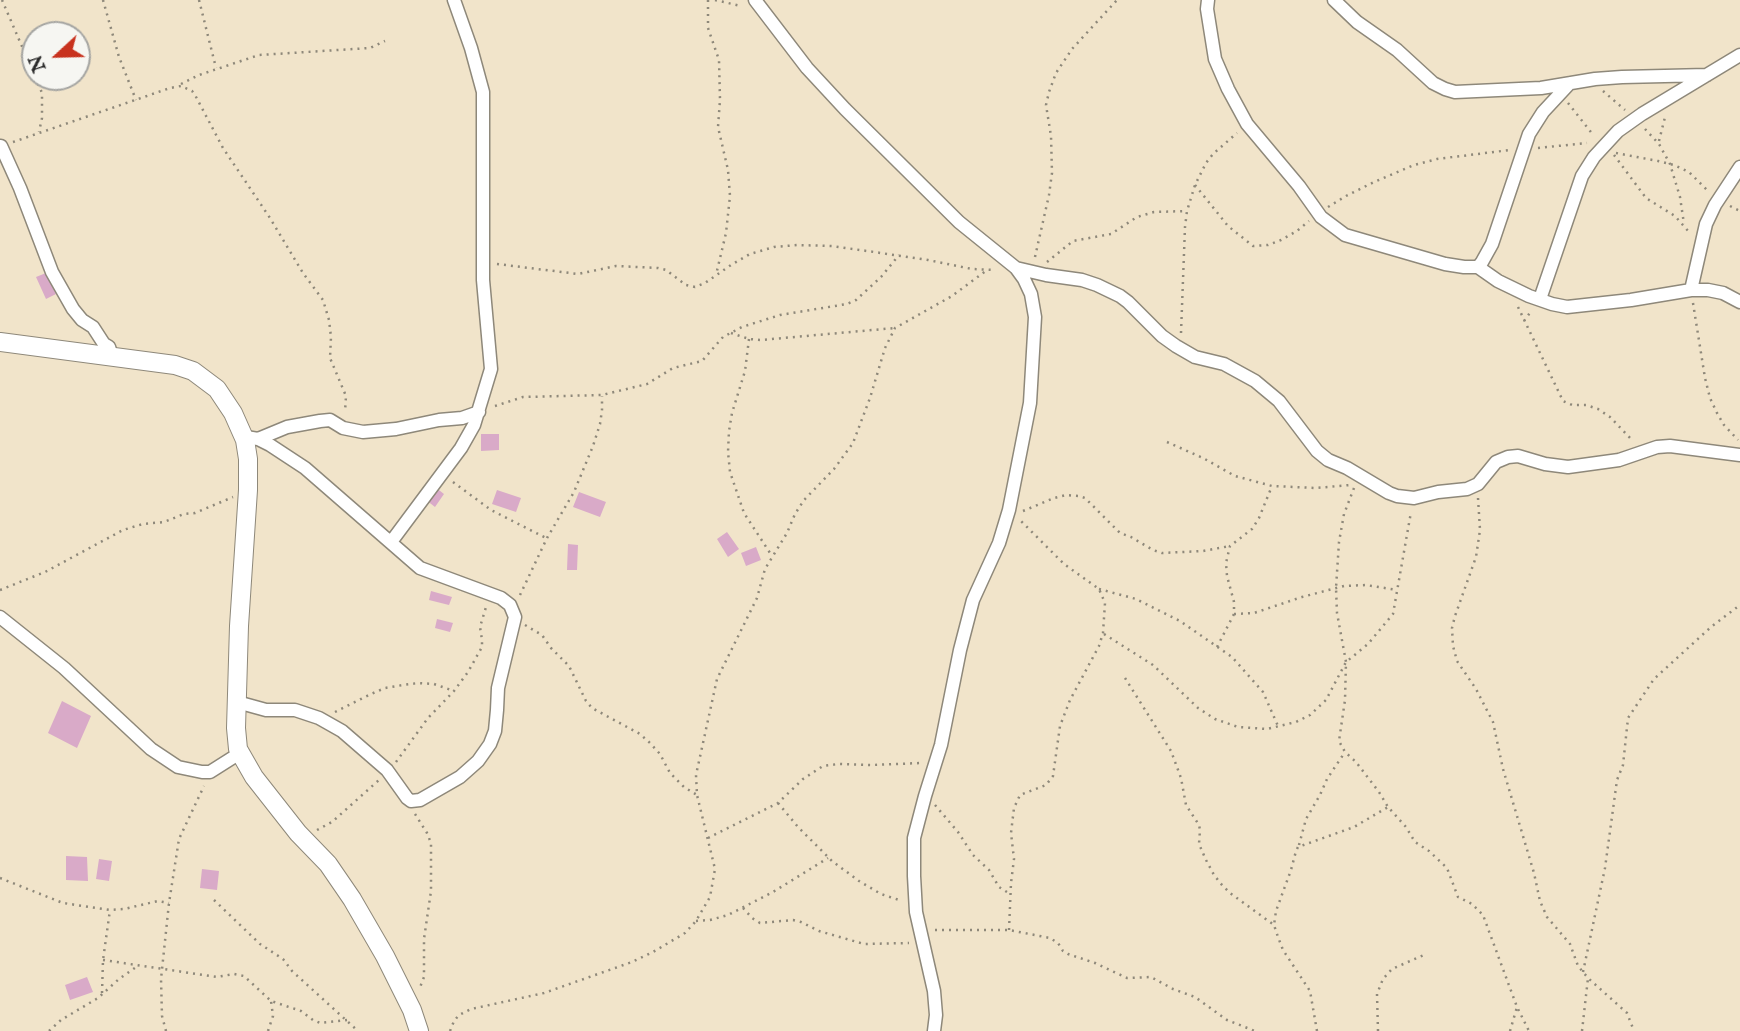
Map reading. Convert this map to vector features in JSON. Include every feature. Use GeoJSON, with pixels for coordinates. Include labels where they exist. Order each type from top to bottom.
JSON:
{"type":"FeatureCollection","features":[{"type":"Feature","properties":{"kind":"street"},"geometry":{"type":"LineString","coordinates":[[391,542],[461,449],[479,412],[491,369],[483,280],[483,92],[454,0]]}},
{"type":"Feature","properties":{"kind":"street"},"geometry":{"type":"LineString","coordinates":[[1208,0],[1215,59],[1227,89],[1247,124],[1318,213],[1345,235],[1446,264],[1478,267],[1498,281],[1529,296],[1567,307],[1691,290],[1723,293],[1740,302]]}},
{"type":"Feature","properties":{"kind":"street"},"geometry":{"type":"LineString","coordinates":[[1334,0],[1421,73],[1444,89],[1455,92],[1541,88],[1622,77],[1707,75]]}},
{"type":"Feature","properties":{"kind":"street"},"geometry":{"type":"LineString","coordinates":[[758,5],[807,68],[845,109],[959,222],[1016,268],[1031,294],[1035,317],[1029,414],[1009,510],[999,543],[973,600],[941,745],[914,838],[915,905],[934,991],[934,1031]]}},
{"type":"Feature","properties":{"kind":"street"},"geometry":{"type":"LineString","coordinates":[[1540,299],[1582,176],[1601,144],[1634,120],[1740,55]]}},
{"type":"Feature","properties":{"kind":"street"},"geometry":{"type":"LineString","coordinates":[[1478,267],[1492,244],[1529,134],[1543,113],[1570,83]]}},
{"type":"Feature","properties":{"kind":"street"},"geometry":{"type":"LineString","coordinates":[[1,146],[52,272],[73,309],[82,320],[93,327],[109,347],[112,356]]}},
{"type":"Feature","properties":{"kind":"street"},"geometry":{"type":"LineString","coordinates":[[1691,290],[1706,224],[1740,167]]}},
{"type":"Feature","properties":{"kind":"street"},"geometry":{"type":"LineString","coordinates":[[1016,268],[1082,280],[1120,296],[1162,336],[1181,349],[1195,357],[1224,364],[1255,381],[1279,401],[1317,451],[1328,460],[1347,468],[1389,494],[1404,498],[1468,489],[1478,484],[1492,465],[1508,457],[1518,456],[1568,467],[1619,460],[1657,447],[1670,446],[1740,454]]}},
{"type":"Feature","properties":{"kind":"street"},"geometry":{"type":"LineString","coordinates":[[0,342],[175,365],[193,371],[225,399],[245,440],[248,459],[236,728],[240,752],[254,777],[302,837],[328,864],[352,899],[385,956],[412,1010],[419,1031]]}},
{"type":"Feature","properties":{"kind":"street"},"geometry":{"type":"LineString","coordinates":[[258,439],[286,427],[320,421],[330,420],[343,428],[363,432],[462,418],[479,412]]}},
{"type":"Feature","properties":{"kind":"street"},"geometry":{"type":"LineString","coordinates":[[237,702],[266,710],[295,710],[322,719],[342,732],[387,770],[407,798],[411,801],[420,800],[460,777],[478,761],[490,744],[495,731],[500,677],[514,616],[507,602],[490,593],[420,568],[305,468],[270,445],[246,437],[239,426]]}},
{"type":"Feature","properties":{"kind":"street"},"geometry":{"type":"LineString","coordinates":[[0,617],[64,668],[151,750],[178,767],[210,772],[240,752]]}},
{"type":"Feature","properties":{"kind":"path"},"geometry":{"type":"LineString","coordinates":[[2,0],[42,93],[39,132]]}},
{"type":"Feature","properties":{"kind":"path"},"geometry":{"type":"LineString","coordinates":[[103,0],[119,57],[136,100]]}},
{"type":"Feature","properties":{"kind":"path"},"geometry":{"type":"LineString","coordinates":[[199,0],[216,69]]}},
{"type":"Feature","properties":{"kind":"path"},"geometry":{"type":"LineString","coordinates":[[708,0],[708,29],[719,60],[718,127],[728,170],[730,197],[726,233],[716,275]]}},
{"type":"Feature","properties":{"kind":"path"},"geometry":{"type":"LineString","coordinates":[[715,0],[758,5]]}},
{"type":"Feature","properties":{"kind":"path"},"geometry":{"type":"LineString","coordinates":[[1033,271],[1052,173],[1051,136],[1046,105],[1049,92],[1056,73],[1072,49],[1117,0]]}},
{"type":"Feature","properties":{"kind":"path"},"geometry":{"type":"LineString","coordinates":[[1,146],[178,86],[199,75],[259,55],[370,48],[385,41]]}},
{"type":"Feature","properties":{"kind":"path"},"geometry":{"type":"LineString","coordinates":[[1591,80],[1619,103],[1659,144],[1671,164],[1679,190],[1684,227]]}},
{"type":"Feature","properties":{"kind":"path"},"geometry":{"type":"LineString","coordinates":[[178,86],[195,94],[223,148],[270,218],[303,274],[323,300],[331,338],[330,358],[346,396],[343,428]]}},
{"type":"Feature","properties":{"kind":"path"},"geometry":{"type":"LineString","coordinates":[[1559,95],[1601,144]]}},
{"type":"Feature","properties":{"kind":"path"},"geometry":{"type":"LineString","coordinates":[[1659,144],[1662,125],[1675,95]]}},
{"type":"Feature","properties":{"kind":"path"},"geometry":{"type":"LineString","coordinates":[[1181,349],[1187,211],[1195,185],[1206,163],[1247,124]]}},
{"type":"Feature","properties":{"kind":"path"},"geometry":{"type":"LineString","coordinates":[[1195,185],[1228,226],[1253,246],[1268,245],[1297,231],[1318,213],[1346,196],[1414,165],[1437,159],[1524,149],[1601,144]]}},
{"type":"Feature","properties":{"kind":"path"},"geometry":{"type":"LineString","coordinates":[[1700,245],[1675,216],[1646,198],[1627,170],[1611,153],[1671,164],[1689,172],[1718,200]]}},
{"type":"Feature","properties":{"kind":"path"},"geometry":{"type":"LineString","coordinates":[[1033,271],[1073,241],[1111,234],[1137,216],[1154,212],[1187,211]]}},
{"type":"Feature","properties":{"kind":"path"},"geometry":{"type":"LineString","coordinates":[[483,262],[578,274],[616,266],[658,268],[666,270],[685,285],[695,287],[750,254],[774,247],[797,245],[832,246],[986,270],[1016,268]]}},
{"type":"Feature","properties":{"kind":"path"},"geometry":{"type":"LineString","coordinates":[[479,412],[523,397],[602,394],[647,384],[673,368],[702,361],[723,337],[742,327],[780,315],[847,304],[856,300],[881,277],[899,255]]}},
{"type":"Feature","properties":{"kind":"path"},"geometry":{"type":"LineString","coordinates":[[730,333],[761,340],[895,328],[952,296],[986,270]]}},
{"type":"Feature","properties":{"kind":"path"},"geometry":{"type":"LineString","coordinates":[[1507,285],[1563,401],[1598,409],[1610,417],[1634,442],[1657,447]]}},
{"type":"Feature","properties":{"kind":"path"},"geometry":{"type":"LineString","coordinates":[[1691,290],[1704,378],[1710,398],[1724,425],[1740,442]]}},
{"type":"Feature","properties":{"kind":"path"},"geometry":{"type":"LineString","coordinates":[[450,1031],[459,1015],[471,1009],[544,993],[632,962],[685,933],[696,921],[710,897],[715,869],[696,775],[717,679],[757,598],[765,569],[787,533],[794,514],[834,470],[853,443],[885,348],[895,328]]}},
{"type":"Feature","properties":{"kind":"path"},"geometry":{"type":"LineString","coordinates":[[749,339],[745,371],[729,431],[730,472],[744,513],[772,556]]}},
{"type":"Feature","properties":{"kind":"path"},"geometry":{"type":"LineString","coordinates":[[602,394],[601,417],[593,446],[573,492],[547,538],[514,616],[542,635],[569,666],[592,708],[640,734],[660,754],[670,773],[684,787],[698,795]]}},
{"type":"Feature","properties":{"kind":"path"},"geometry":{"type":"LineString","coordinates":[[1167,442],[1235,476],[1272,486],[1317,488],[1356,485],[1344,514],[1339,542],[1337,613],[1346,662],[1345,700],[1339,741],[1415,842],[1429,851],[1447,869],[1458,897],[1472,904],[1483,915],[1517,1007],[1529,1031]]}},
{"type":"Feature","properties":{"kind":"path"},"geometry":{"type":"LineString","coordinates":[[443,473],[491,510],[547,538]]}},
{"type":"Feature","properties":{"kind":"path"},"geometry":{"type":"LineString","coordinates":[[1478,484],[1480,530],[1476,557],[1452,628],[1457,661],[1476,689],[1493,722],[1503,769],[1540,901],[1547,917],[1570,944],[1583,972],[1627,1013],[1634,1031]]}},
{"type":"Feature","properties":{"kind":"path"},"geometry":{"type":"LineString","coordinates":[[1272,486],[1252,529],[1230,546],[1203,551],[1162,553],[1153,550],[1119,533],[1085,498],[1073,495],[1054,498],[1014,515],[1064,564],[1099,589],[1136,599],[1155,608],[1180,621],[1232,657],[1263,692],[1278,727]]}},
{"type":"Feature","properties":{"kind":"path"},"geometry":{"type":"LineString","coordinates":[[0,590],[45,572],[123,530],[195,513],[248,490]]}},
{"type":"Feature","properties":{"kind":"path"},"geometry":{"type":"LineString","coordinates":[[1102,633],[1153,665],[1198,708],[1215,719],[1238,727],[1267,729],[1296,722],[1310,715],[1326,700],[1346,662],[1368,644],[1393,614],[1414,498]]}},
{"type":"Feature","properties":{"kind":"path"},"geometry":{"type":"LineString","coordinates":[[1217,647],[1234,614],[1226,563],[1230,546]]}},
{"type":"Feature","properties":{"kind":"path"},"geometry":{"type":"LineString","coordinates":[[1234,614],[1254,613],[1344,586],[1366,585],[1398,590]]}},
{"type":"Feature","properties":{"kind":"path"},"geometry":{"type":"LineString","coordinates":[[1010,930],[1014,859],[1011,833],[1014,808],[1020,795],[1046,785],[1053,776],[1060,726],[1070,700],[1096,653],[1102,633],[1105,603],[1099,589]]}},
{"type":"Feature","properties":{"kind":"path"},"geometry":{"type":"LineString","coordinates":[[302,837],[332,822],[378,782],[403,754],[428,718],[454,691],[482,647],[480,627],[490,593]]}},
{"type":"Feature","properties":{"kind":"path"},"geometry":{"type":"LineString","coordinates":[[1583,972],[1605,868],[1617,780],[1623,765],[1628,718],[1654,679],[1711,627],[1740,606]]}},
{"type":"Feature","properties":{"kind":"path"},"geometry":{"type":"LineString","coordinates":[[1125,678],[1171,751],[1181,778],[1186,805],[1199,825],[1199,844],[1210,867],[1230,893],[1275,925]]}},
{"type":"Feature","properties":{"kind":"path"},"geometry":{"type":"LineString","coordinates":[[322,719],[385,688],[418,683],[434,684],[454,691]]}},
{"type":"Feature","properties":{"kind":"path"},"geometry":{"type":"LineString","coordinates":[[1317,1031],[1310,991],[1283,950],[1275,925],[1276,911],[1292,870],[1306,819],[1345,752]]}},
{"type":"Feature","properties":{"kind":"path"},"geometry":{"type":"LineString","coordinates":[[708,838],[778,803],[803,779],[823,766],[936,762]]}},
{"type":"Feature","properties":{"kind":"path"},"geometry":{"type":"LineString","coordinates":[[166,1031],[162,1016],[162,969],[179,839],[210,772]]}},
{"type":"Feature","properties":{"kind":"path"},"geometry":{"type":"LineString","coordinates":[[925,796],[944,814],[973,855],[989,870],[999,887],[1010,894]]}},
{"type":"Feature","properties":{"kind":"path"},"geometry":{"type":"LineString","coordinates":[[411,801],[414,813],[431,844],[431,891],[424,939],[424,977],[412,1010]]}},
{"type":"Feature","properties":{"kind":"path"},"geometry":{"type":"LineString","coordinates":[[778,803],[829,858],[859,881],[881,894],[915,905]]}},
{"type":"Feature","properties":{"kind":"path"},"geometry":{"type":"LineString","coordinates":[[1298,847],[1354,827],[1388,807]]}},
{"type":"Feature","properties":{"kind":"path"},"geometry":{"type":"LineString","coordinates":[[696,921],[719,917],[743,908],[829,858]]}},
{"type":"Feature","properties":{"kind":"path"},"geometry":{"type":"LineString","coordinates":[[0,878],[63,903],[110,910],[158,901],[169,903]]}},
{"type":"Feature","properties":{"kind":"path"},"geometry":{"type":"LineString","coordinates":[[214,900],[260,944],[283,959],[292,971],[358,1031]]}},
{"type":"Feature","properties":{"kind":"path"},"geometry":{"type":"LineString","coordinates":[[743,908],[756,922],[793,920],[818,932],[863,944],[921,936],[1010,930],[1050,937],[1068,954],[1128,978],[1150,977],[1195,997],[1227,1020],[1255,1031]]}},
{"type":"Feature","properties":{"kind":"path"},"geometry":{"type":"LineString","coordinates":[[102,995],[103,960],[110,910]]}},
{"type":"Feature","properties":{"kind":"path"},"geometry":{"type":"LineString","coordinates":[[1378,1031],[1377,994],[1383,979],[1392,969],[1426,954]]}},
{"type":"Feature","properties":{"kind":"path"},"geometry":{"type":"LineString","coordinates":[[103,960],[217,977],[234,974],[244,976],[271,1000],[296,1008],[320,1023],[347,1020]]}},
{"type":"Feature","properties":{"kind":"path"},"geometry":{"type":"LineString","coordinates":[[49,1031],[61,1020],[98,998],[139,965]]}},
{"type":"Feature","properties":{"kind":"path"},"geometry":{"type":"LineString","coordinates":[[1582,1031],[1588,978]]}},
{"type":"Feature","properties":{"kind":"path"},"geometry":{"type":"LineString","coordinates":[[268,1031],[273,1016],[271,1000]]}},
{"type":"Feature","properties":{"kind":"path"},"geometry":{"type":"LineString","coordinates":[[1510,1031],[1517,1007]]}},
{"type":"Feature","properties":{"kind":"building"},"geometry":{"type":"Polygon","coordinates":[[[46,273],[56,294],[46,299],[36,277],[46,273]]]}},
{"type":"Feature","properties":{"kind":"building"},"geometry":{"type":"Polygon","coordinates":[[[481,434],[499,434],[499,450],[481,451],[481,434]]]}},
{"type":"Feature","properties":{"kind":"building"},"geometry":{"type":"Polygon","coordinates":[[[435,487],[444,494],[435,507],[426,500],[435,487]]]}},
{"type":"Feature","properties":{"kind":"building"},"geometry":{"type":"Polygon","coordinates":[[[497,490],[521,498],[516,512],[492,504],[497,490]]]}},
{"type":"Feature","properties":{"kind":"building"},"geometry":{"type":"Polygon","coordinates":[[[579,492],[606,502],[600,517],[573,507],[579,492]]]}},
{"type":"Feature","properties":{"kind":"building"},"geometry":{"type":"Polygon","coordinates":[[[727,532],[739,549],[728,557],[717,539],[727,532]]]}},
{"type":"Feature","properties":{"kind":"building"},"geometry":{"type":"Polygon","coordinates":[[[568,544],[578,545],[577,570],[567,570],[568,544]]]}},
{"type":"Feature","properties":{"kind":"building"},"geometry":{"type":"Polygon","coordinates":[[[756,547],[761,560],[746,566],[741,553],[756,547]]]}},
{"type":"Feature","properties":{"kind":"building"},"geometry":{"type":"Polygon","coordinates":[[[431,591],[452,597],[449,605],[429,600],[431,591]]]}},
{"type":"Feature","properties":{"kind":"building"},"geometry":{"type":"Polygon","coordinates":[[[437,619],[453,623],[450,632],[435,628],[437,619]]]}},
{"type":"Feature","properties":{"kind":"building"},"geometry":{"type":"Polygon","coordinates":[[[62,701],[91,716],[77,748],[48,733],[62,701]]]}},
{"type":"Feature","properties":{"kind":"building"},"geometry":{"type":"Polygon","coordinates":[[[66,856],[87,857],[88,881],[66,880],[66,856]]]}},
{"type":"Feature","properties":{"kind":"building"},"geometry":{"type":"Polygon","coordinates":[[[99,859],[112,861],[109,881],[96,879],[99,859]]]}},
{"type":"Feature","properties":{"kind":"building"},"geometry":{"type":"Polygon","coordinates":[[[202,869],[219,871],[217,890],[200,888],[202,869]]]}},
{"type":"Feature","properties":{"kind":"building"},"geometry":{"type":"Polygon","coordinates":[[[87,977],[93,992],[70,1000],[65,985],[87,977]]]}}]}
